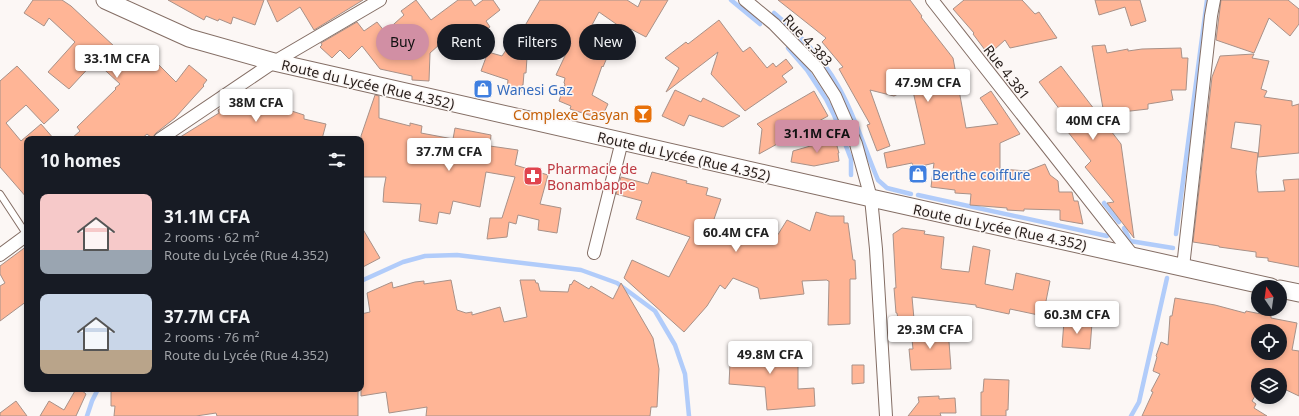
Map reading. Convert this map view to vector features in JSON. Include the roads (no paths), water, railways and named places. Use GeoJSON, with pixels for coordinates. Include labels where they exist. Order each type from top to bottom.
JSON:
{"type":"FeatureCollection","features":[{"type":"Feature","properties":{"kind":"main road","name":"Route du Lycée (Rue 4.352)"},"geometry":{"type":"LineString","coordinates":[[107,1],[189,38],[274,62],[871,198],[1251,282]]}},
{"type":"Feature","properties":{"kind":"main road"},"geometry":{"type":"LineString","coordinates":[[1287,290],[1299,293]]}},
{"type":"Feature","properties":{"kind":"street"},"geometry":{"type":"LineString","coordinates":[[164,136],[274,62],[380,0]]}},
{"type":"Feature","properties":{"kind":"street","name":"Rue 4.383"},"geometry":{"type":"LineString","coordinates":[[745,0],[774,24],[817,68],[835,96],[856,144],[871,198],[876,249],[886,416]]}},
{"type":"Feature","properties":{"kind":"street","name":"Rue 4.381"},"geometry":{"type":"LineString","coordinates":[[932,0],[1134,256]]}},
{"type":"Feature","properties":{"kind":"street"},"geometry":{"type":"LineString","coordinates":[[1183,267],[1214,0]]}},
{"type":"Feature","properties":{"kind":"street"},"geometry":{"type":"LineString","coordinates":[[594,253],[622,141]]}},
{"type":"Feature","properties":{"kind":"street"},"geometry":{"type":"LineString","coordinates":[[0,255],[24,237]]}},
{"type":"Feature","properties":{"kind":"lane"},"geometry":{"type":"LineString","coordinates":[[0,194],[24,230]]}},
{"type":"Feature","properties":{"kind":"waterway"},"geometry":{"type":"LineString","coordinates":[[731,0],[760,24]]}},
{"type":"Feature","properties":{"kind":"waterway"},"geometry":{"type":"LineString","coordinates":[[1176,234],[1207,0]]}},
{"type":"Feature","properties":{"kind":"waterway"},"geometry":{"type":"LineString","coordinates":[[774,13],[809,46],[831,74],[849,107],[878,180],[887,188],[911,194]]}},
{"type":"Feature","properties":{"kind":"waterway"},"geometry":{"type":"LineString","coordinates":[[788,48],[807,70],[826,99],[834,115],[851,159],[851,175]]}},
{"type":"Feature","properties":{"kind":"waterway"},"geometry":{"type":"LineString","coordinates":[[918,195],[1107,236]]}},
{"type":"Feature","properties":{"kind":"waterway"},"geometry":{"type":"LineString","coordinates":[[1104,203],[1119,222]]}},
{"type":"Feature","properties":{"kind":"waterway"},"geometry":{"type":"LineString","coordinates":[[1124,228],[1130,241],[1173,248]]}},
{"type":"Feature","properties":{"kind":"waterway"},"geometry":{"type":"LineString","coordinates":[[364,280],[403,262],[425,256],[457,255],[581,270],[617,283],[655,311],[675,345],[685,374],[689,416]]}},
{"type":"Feature","properties":{"kind":"waterway"},"geometry":{"type":"LineString","coordinates":[[1131,416],[1139,402],[1167,278]]}},
{"type":"Feature","properties":{"kind":"waterway"},"geometry":{"type":"LineString","coordinates":[[87,416],[96,392]]}},
{"type":"Feature","properties":{"kind":"place","name":"Wanesi Gaz"},"geometry":{"type":"Point","coordinates":[483,89]}},
{"type":"Feature","properties":{"kind":"place","name":"Complexe Casyan"},"geometry":{"type":"Point","coordinates":[643,114]}},
{"type":"Feature","properties":{"kind":"place","name":"Berthe coiffure"},"geometry":{"type":"Point","coordinates":[918,174]}},
{"type":"Feature","properties":{"kind":"place","name":"Pharmacie de Bonambappe"},"geometry":{"type":"Point","coordinates":[533,176]}}]}
